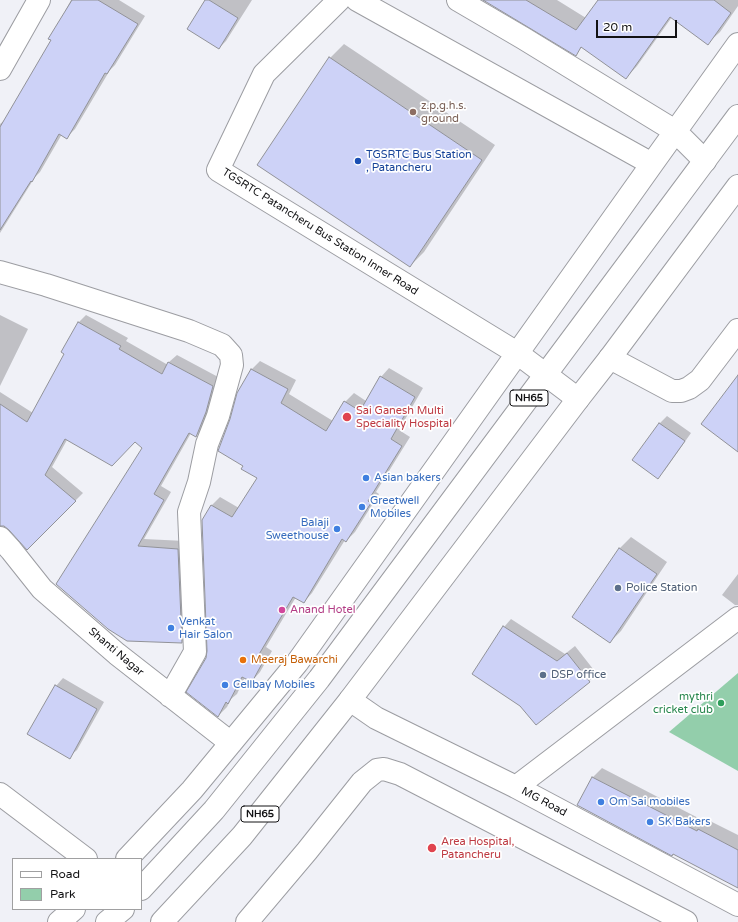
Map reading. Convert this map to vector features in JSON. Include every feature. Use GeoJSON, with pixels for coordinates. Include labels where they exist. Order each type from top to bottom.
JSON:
{"type":"FeatureCollection","features":[{"type":"Feature","properties":{"kind":"main road"},"geometry":{"type":"LineString","coordinates":[[0,69],[39,0]]}},
{"type":"Feature","properties":{"kind":"main road","name":"TGSRTC Patancheru Bus Station Inner Road"},"geometry":{"type":"LineString","coordinates":[[339,0],[264,74],[218,170],[517,353],[578,399]]}},
{"type":"Feature","properties":{"kind":"main road"},"geometry":{"type":"LineString","coordinates":[[357,0],[652,164]]}},
{"type":"Feature","properties":{"kind":"main road"},"geometry":{"type":"LineString","coordinates":[[458,0],[676,131],[705,161]]}},
{"type":"Feature","properties":{"kind":"main road"},"geometry":{"type":"LineString","coordinates":[[128,858],[192,790],[297,663],[738,44]]}},
{"type":"Feature","properties":{"kind":"main road","name":"NH65"},"geometry":{"type":"LineString","coordinates":[[142,888],[214,810],[319,678],[738,116]]}},
{"type":"Feature","properties":{"kind":"main road","name":"NH65"},"geometry":{"type":"LineString","coordinates":[[162,922],[242,836],[350,700],[610,358],[738,186]]}},
{"type":"Feature","properties":{"kind":"main road"},"geometry":{"type":"LineString","coordinates":[[0,272],[46,285],[189,331],[222,345],[232,355],[232,365],[218,416],[207,444],[199,482],[189,512],[194,652],[170,696]]}},
{"type":"Feature","properties":{"kind":"main road"},"geometry":{"type":"LineString","coordinates":[[610,358],[672,391],[681,391],[689,388],[700,380],[738,330]]}},
{"type":"Feature","properties":{"kind":"main road","name":"Shanti Nagar"},"geometry":{"type":"LineString","coordinates":[[5,544],[42,589],[116,654],[231,743]]}},
{"type":"Feature","properties":{"kind":"main road"},"geometry":{"type":"LineString","coordinates":[[516,787],[738,618]]}},
{"type":"Feature","properties":{"kind":"main road"},"geometry":{"type":"LineString","coordinates":[[297,663],[319,678]]}},
{"type":"Feature","properties":{"kind":"main road","name":"MG Road"},"geometry":{"type":"LineString","coordinates":[[350,700],[376,718],[516,787],[738,905]]}},
{"type":"Feature","properties":{"kind":"main road"},"geometry":{"type":"LineString","coordinates":[[247,922],[311,846],[362,782],[377,770],[384,769],[400,774],[686,922]]}},
{"type":"Feature","properties":{"kind":"main road"},"geometry":{"type":"LineString","coordinates":[[0,794],[85,858]]}},
{"type":"Feature","properties":{"kind":"main road"},"geometry":{"type":"LineString","coordinates":[[59,922],[73,910]]}},
{"type":"Feature","properties":{"kind":"main road"},"geometry":{"type":"LineString","coordinates":[[107,922],[122,910]]}},
{"type":"Feature","properties":{"kind":"green space","name":"mythri cricket club"},"geometry":{"type":"Polygon","coordinates":[[[738,673],[738,771],[669,732],[738,673]]]}},
{"type":"Feature","properties":{"kind":"building"},"geometry":{"type":"Polygon","coordinates":[[[72,0],[98,0],[138,24],[107,74],[105,73],[67,139],[59,134],[32,182],[31,181],[0,230],[0,127],[51,40],[48,39],[72,0]]]}},
{"type":"Feature","properties":{"kind":"building"},"geometry":{"type":"Polygon","coordinates":[[[205,0],[209,0],[238,18],[219,49],[187,29],[205,0]]]}},
{"type":"Feature","properties":{"kind":"building"},"geometry":{"type":"Polygon","coordinates":[[[483,0],[526,0],[576,30],[598,0],[714,0],[731,13],[708,45],[670,17],[626,79],[581,47],[576,56],[483,0]]]}},
{"type":"Feature","properties":{"kind":"building"},"geometry":{"type":"Polygon","coordinates":[[[329,57],[482,160],[410,267],[257,165],[329,57]]]}},
{"type":"Feature","properties":{"kind":"building"},"geometry":{"type":"Polygon","coordinates":[[[78,322],[121,346],[119,349],[162,374],[168,362],[213,386],[206,412],[196,437],[189,433],[154,494],[164,500],[138,546],[178,549],[182,643],[127,641],[108,629],[56,584],[142,448],[135,442],[112,466],[65,439],[45,475],[76,501],[27,550],[9,530],[4,526],[0,526],[0,404],[27,422],[64,354],[61,352],[78,322]]]}},
{"type":"Feature","properties":{"kind":"building"},"geometry":{"type":"Polygon","coordinates":[[[251,369],[288,389],[281,403],[326,431],[344,401],[360,411],[380,376],[415,397],[391,439],[402,446],[368,501],[371,503],[346,542],[342,539],[304,603],[293,597],[258,656],[264,660],[252,682],[242,677],[228,704],[226,702],[218,717],[186,692],[206,658],[207,651],[202,520],[211,505],[232,517],[257,478],[241,469],[243,466],[218,451],[230,419],[237,393],[251,369]]]}},
{"type":"Feature","properties":{"kind":"building"},"geometry":{"type":"Polygon","coordinates":[[[738,375],[738,452],[701,424],[738,375]]]}},
{"type":"Feature","properties":{"kind":"building"},"geometry":{"type":"Polygon","coordinates":[[[659,423],[685,441],[658,479],[632,460],[659,423]]]}},
{"type":"Feature","properties":{"kind":"building"},"geometry":{"type":"Polygon","coordinates":[[[619,548],[657,574],[610,643],[572,617],[619,548]]]}},
{"type":"Feature","properties":{"kind":"building"},"geometry":{"type":"Polygon","coordinates":[[[503,626],[557,661],[567,653],[590,682],[536,725],[520,706],[472,674],[503,626]]]}},
{"type":"Feature","properties":{"kind":"building"},"geometry":{"type":"Polygon","coordinates":[[[55,685],[97,709],[70,759],[27,734],[55,685]]]}},
{"type":"Feature","properties":{"kind":"building"},"geometry":{"type":"Polygon","coordinates":[[[592,777],[697,831],[698,829],[738,850],[738,888],[673,854],[672,856],[577,805],[592,777]]]}},
{"type":"Feature","properties":{"kind":"place","name":"z.p.g.h.s. ground"},"geometry":{"type":"Point","coordinates":[413,112]}},
{"type":"Feature","properties":{"kind":"place","name":"TGSRTC Bus Station , Patancheru"},"geometry":{"type":"Point","coordinates":[358,161]}},
{"type":"Feature","properties":{"kind":"place","name":"Sai Ganesh Multi Speciality Hospital"},"geometry":{"type":"Point","coordinates":[347,417]}},
{"type":"Feature","properties":{"kind":"place","name":"Asian bakers"},"geometry":{"type":"Point","coordinates":[366,478]}},
{"type":"Feature","properties":{"kind":"place","name":"Greetwell Mobiles"},"geometry":{"type":"Point","coordinates":[362,507]}},
{"type":"Feature","properties":{"kind":"place","name":"Balaji Sweethouse"},"geometry":{"type":"Point","coordinates":[337,529]}},
{"type":"Feature","properties":{"kind":"place","name":"Police Station"},"geometry":{"type":"Point","coordinates":[618,588]}},
{"type":"Feature","properties":{"kind":"place","name":"Anand Hotel"},"geometry":{"type":"Point","coordinates":[282,610]}},
{"type":"Feature","properties":{"kind":"place","name":"Venkat Hair Salon"},"geometry":{"type":"Point","coordinates":[171,628]}},
{"type":"Feature","properties":{"kind":"place","name":"Meeraj Bawarchi"},"geometry":{"type":"Point","coordinates":[243,660]}},
{"type":"Feature","properties":{"kind":"place","name":"DSP office"},"geometry":{"type":"Point","coordinates":[543,675]}},
{"type":"Feature","properties":{"kind":"place","name":"Cellbay Mobiles"},"geometry":{"type":"Point","coordinates":[225,685]}},
{"type":"Feature","properties":{"kind":"place","name":"mythri cricket club"},"geometry":{"type":"Point","coordinates":[721,703]}},
{"type":"Feature","properties":{"kind":"place","name":"Om Sai mobiles"},"geometry":{"type":"Point","coordinates":[601,802]}},
{"type":"Feature","properties":{"kind":"place","name":"SK Bakers"},"geometry":{"type":"Point","coordinates":[650,822]}},
{"type":"Feature","properties":{"kind":"place","name":"Area Hospital, Patancheru"},"geometry":{"type":"Point","coordinates":[432,848]}}]}
